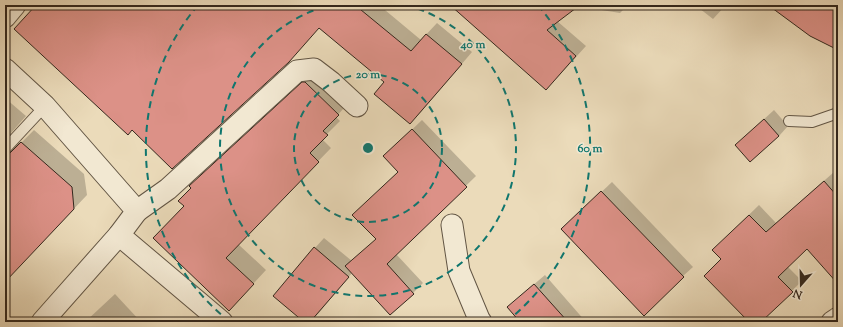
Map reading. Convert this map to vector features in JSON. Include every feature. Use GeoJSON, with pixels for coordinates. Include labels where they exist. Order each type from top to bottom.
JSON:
{"type":"FeatureCollection","features":[{"type":"Feature","properties":{"kind":"street"},"geometry":{"type":"LineString","coordinates":[[5,17],[15,5]]}},
{"type":"Feature","properties":{"kind":"street"},"geometry":{"type":"LineString","coordinates":[[5,68],[45,106],[137,211]]}},
{"type":"Feature","properties":{"kind":"street"},"geometry":{"type":"LineString","coordinates":[[42,322],[119,236],[137,211],[168,189],[297,71],[314,69],[331,82],[357,106]]}},
{"type":"Feature","properties":{"kind":"street"},"geometry":{"type":"LineString","coordinates":[[452,225],[459,272],[478,319],[481,322]]}},
{"type":"Feature","properties":{"kind":"street"},"geometry":{"type":"LineString","coordinates":[[119,236],[222,322]]}},
{"type":"Feature","properties":{"kind":"street"},"geometry":{"type":"LineString","coordinates":[[832,322],[838,318]]}},
{"type":"Feature","properties":{"kind":"lane"},"geometry":{"type":"LineString","coordinates":[[5,149],[45,106]]}},
{"type":"Feature","properties":{"kind":"lane"},"geometry":{"type":"LineString","coordinates":[[789,121],[812,122],[838,113]]}},
{"type":"Feature","properties":{"kind":"building"},"geometry":{"type":"Polygon","coordinates":[[[36,5],[355,5],[411,51],[426,34],[462,64],[410,124],[374,94],[384,82],[319,28],[289,62],[172,169],[132,130],[128,135],[14,29],[36,5]]]}},
{"type":"Feature","properties":{"kind":"building"},"geometry":{"type":"Polygon","coordinates":[[[450,5],[580,5],[547,30],[576,56],[546,90],[450,5]]]}},
{"type":"Feature","properties":{"kind":"building"},"geometry":{"type":"Polygon","coordinates":[[[768,5],[838,5],[838,50],[810,36],[768,5]]]}},
{"type":"Feature","properties":{"kind":"building"},"geometry":{"type":"Polygon","coordinates":[[[302,82],[305,82],[339,115],[323,131],[328,135],[310,153],[319,162],[226,258],[254,284],[229,311],[153,238],[184,206],[178,201],[191,188],[189,186],[302,82]]]}},
{"type":"Feature","properties":{"kind":"building"},"geometry":{"type":"Polygon","coordinates":[[[764,119],[779,136],[750,162],[735,145],[764,119]]]}},
{"type":"Feature","properties":{"kind":"building"},"geometry":{"type":"Polygon","coordinates":[[[412,129],[467,187],[387,264],[414,294],[390,315],[345,266],[376,239],[352,215],[398,172],[383,156],[412,129]]]}},
{"type":"Feature","properties":{"kind":"building"},"geometry":{"type":"Polygon","coordinates":[[[21,142],[72,187],[74,209],[5,282],[5,155],[10,153],[21,142]]]}},
{"type":"Feature","properties":{"kind":"building"},"geometry":{"type":"Polygon","coordinates":[[[824,181],[838,197],[838,284],[807,249],[778,277],[793,292],[761,322],[749,322],[704,276],[721,259],[712,250],[749,215],[766,232],[824,181]]]}},
{"type":"Feature","properties":{"kind":"building"},"geometry":{"type":"Polygon","coordinates":[[[601,191],[684,277],[644,316],[561,229],[601,191]]]}},
{"type":"Feature","properties":{"kind":"building"},"geometry":{"type":"Polygon","coordinates":[[[314,247],[349,277],[310,322],[304,322],[273,296],[314,247]]]}},
{"type":"Feature","properties":{"kind":"building"},"geometry":{"type":"Polygon","coordinates":[[[534,284],[568,322],[520,322],[507,307],[534,284]]]}}]}
